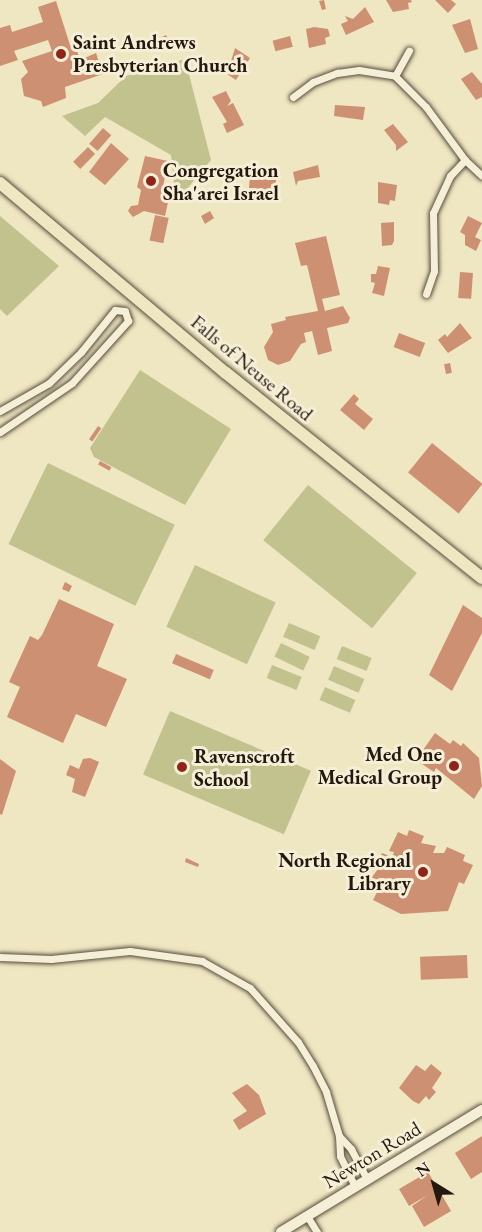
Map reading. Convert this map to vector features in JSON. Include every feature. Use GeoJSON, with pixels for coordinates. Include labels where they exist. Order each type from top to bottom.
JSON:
{"type":"FeatureCollection","features":[{"type":"Feature","properties":{"kind":"main road","name":"Falls of Neuse Road"},"geometry":{"type":"LineString","coordinates":[[0,183],[272,410],[482,578]]}},
{"type":"Feature","properties":{"kind":"street"},"geometry":{"type":"LineString","coordinates":[[395,76],[409,51]]}},
{"type":"Feature","properties":{"kind":"street"},"geometry":{"type":"LineString","coordinates":[[293,97],[313,82],[337,73],[359,70],[395,76],[426,107],[465,160],[482,176]]}},
{"type":"Feature","properties":{"kind":"street"},"geometry":{"type":"LineString","coordinates":[[426,294],[434,271],[433,213],[450,176],[465,160]]}},
{"type":"Feature","properties":{"kind":"street"},"geometry":{"type":"LineString","coordinates":[[125,311],[137,297]]}},
{"type":"Feature","properties":{"kind":"street"},"geometry":{"type":"LineString","coordinates":[[0,411],[21,401],[70,364],[115,309],[125,311]]}},
{"type":"Feature","properties":{"kind":"street"},"geometry":{"type":"LineString","coordinates":[[0,432],[66,388],[128,321],[125,311]]}},
{"type":"Feature","properties":{"kind":"street"},"geometry":{"type":"LineString","coordinates":[[21,401],[29,414]]}},
{"type":"Feature","properties":{"kind":"street"},"geometry":{"type":"LineString","coordinates":[[0,957],[51,958],[130,951],[202,961],[250,988],[298,1042],[326,1092],[339,1136],[340,1156],[355,1187]]}},
{"type":"Feature","properties":{"kind":"street","name":"Newton Road"},"geometry":{"type":"LineString","coordinates":[[281,1232],[482,1110]]}},
{"type":"Feature","properties":{"kind":"street"},"geometry":{"type":"LineString","coordinates":[[339,1136],[351,1149],[368,1179]]}},
{"type":"Feature","properties":{"kind":"street"},"geometry":{"type":"LineString","coordinates":[[307,1216],[317,1232]]}},
{"type":"Feature","properties":{"kind":"green space"},"geometry":{"type":"Polygon","coordinates":[[[185,59],[211,160],[176,202],[171,155],[105,117],[85,136],[62,116],[98,103],[126,76],[185,59]]]}},
{"type":"Feature","properties":{"kind":"green space"},"geometry":{"type":"Polygon","coordinates":[[[0,216],[59,266],[7,316],[0,309],[0,216]]]}},
{"type":"Feature","properties":{"kind":"green space"},"geometry":{"type":"Polygon","coordinates":[[[140,370],[231,429],[185,505],[94,457],[90,448],[140,370]]]}},
{"type":"Feature","properties":{"kind":"green space"},"geometry":{"type":"Polygon","coordinates":[[[48,463],[175,525],[135,606],[9,544],[48,463]]]}},
{"type":"Feature","properties":{"kind":"green space"},"geometry":{"type":"Polygon","coordinates":[[[308,485],[417,573],[372,628],[263,540],[308,485]]]}},
{"type":"Feature","properties":{"kind":"green space"},"geometry":{"type":"Polygon","coordinates":[[[195,565],[276,603],[247,664],[166,627],[195,565]]]}},
{"type":"Feature","properties":{"kind":"green space"},"geometry":{"type":"Polygon","coordinates":[[[289,623],[320,636],[314,650],[283,637],[289,623]]]}},
{"type":"Feature","properties":{"kind":"green space"},"geometry":{"type":"Polygon","coordinates":[[[281,643],[310,657],[303,671],[274,656],[281,643]]]}},
{"type":"Feature","properties":{"kind":"green space"},"geometry":{"type":"Polygon","coordinates":[[[342,646],[372,658],[366,671],[337,659],[342,646]]]}},
{"type":"Feature","properties":{"kind":"green space"},"geometry":{"type":"Polygon","coordinates":[[[272,665],[302,677],[296,690],[267,678],[272,665]]]}},
{"type":"Feature","properties":{"kind":"green space"},"geometry":{"type":"Polygon","coordinates":[[[334,666],[364,679],[359,693],[328,680],[334,666]]]}},
{"type":"Feature","properties":{"kind":"green space"},"geometry":{"type":"Polygon","coordinates":[[[325,687],[355,700],[350,713],[320,700],[325,687]]]}},
{"type":"Feature","properties":{"kind":"green space"},"geometry":{"type":"Polygon","coordinates":[[[170,711],[311,771],[284,834],[143,775],[170,711]]]}},
{"type":"Feature","properties":{"kind":"building"},"geometry":{"type":"Polygon","coordinates":[[[324,0],[326,9],[322,10],[319,1],[324,0]]]}},
{"type":"Feature","properties":{"kind":"building"},"geometry":{"type":"Polygon","coordinates":[[[386,0],[411,0],[412,2],[408,3],[409,9],[393,12],[386,0]]]}},
{"type":"Feature","properties":{"kind":"building"},"geometry":{"type":"Polygon","coordinates":[[[435,0],[451,0],[456,4],[448,13],[435,0]]]}},
{"type":"Feature","properties":{"kind":"building","name":"Saint Andrews Presbyterian Church"},"geometry":{"type":"Polygon","coordinates":[[[56,1],[70,45],[75,44],[80,60],[96,53],[103,74],[65,87],[66,98],[43,107],[41,101],[24,96],[21,79],[28,72],[22,61],[52,51],[48,40],[14,51],[18,60],[0,66],[0,28],[10,25],[12,32],[43,22],[38,7],[56,1]]]}},
{"type":"Feature","properties":{"kind":"building"},"geometry":{"type":"Polygon","coordinates":[[[365,7],[374,22],[346,35],[341,24],[348,21],[345,16],[353,19],[365,7]]]}},
{"type":"Feature","properties":{"kind":"building"},"geometry":{"type":"Polygon","coordinates":[[[470,19],[478,49],[465,53],[452,25],[470,19]]]}},
{"type":"Feature","properties":{"kind":"building"},"geometry":{"type":"Polygon","coordinates":[[[314,27],[328,29],[330,36],[325,38],[326,44],[309,48],[306,29],[314,27]]]}},
{"type":"Feature","properties":{"kind":"building"},"geometry":{"type":"Polygon","coordinates":[[[166,35],[169,41],[163,44],[160,38],[166,35]]]}},
{"type":"Feature","properties":{"kind":"building"},"geometry":{"type":"Polygon","coordinates":[[[290,36],[293,47],[275,51],[273,41],[290,36]]]}},
{"type":"Feature","properties":{"kind":"building"},"geometry":{"type":"Polygon","coordinates":[[[235,48],[250,58],[236,80],[227,74],[235,48]]]}},
{"type":"Feature","properties":{"kind":"building"},"geometry":{"type":"Polygon","coordinates":[[[472,72],[482,84],[482,97],[476,100],[461,79],[472,72]]]}},
{"type":"Feature","properties":{"kind":"building"},"geometry":{"type":"Polygon","coordinates":[[[226,91],[231,101],[227,106],[233,103],[244,125],[227,133],[223,124],[227,122],[212,97],[226,91]]]}},
{"type":"Feature","properties":{"kind":"building"},"geometry":{"type":"Polygon","coordinates":[[[335,105],[365,107],[363,120],[334,116],[335,105]]]}},
{"type":"Feature","properties":{"kind":"building"},"geometry":{"type":"Polygon","coordinates":[[[393,124],[408,142],[396,151],[396,145],[384,130],[393,124]]]}},
{"type":"Feature","properties":{"kind":"building"},"geometry":{"type":"Polygon","coordinates":[[[103,128],[111,135],[98,151],[89,144],[103,128]]]}},
{"type":"Feature","properties":{"kind":"building"},"geometry":{"type":"Polygon","coordinates":[[[111,143],[129,159],[105,185],[89,172],[111,143]]]}},
{"type":"Feature","properties":{"kind":"building"},"geometry":{"type":"Polygon","coordinates":[[[88,147],[95,154],[80,169],[73,162],[88,147]]]}},
{"type":"Feature","properties":{"kind":"building","name":"Congregation Sha'arei Israel"},"geometry":{"type":"Polygon","coordinates":[[[145,156],[168,161],[163,187],[171,189],[165,216],[144,211],[133,217],[128,211],[131,206],[138,205],[141,190],[137,187],[145,156]]]}},
{"type":"Feature","properties":{"kind":"building"},"geometry":{"type":"Polygon","coordinates":[[[318,165],[320,177],[298,181],[296,186],[293,172],[318,165]]]}},
{"type":"Feature","properties":{"kind":"building"},"geometry":{"type":"Polygon","coordinates":[[[250,175],[276,180],[275,191],[249,188],[250,175]]]}},
{"type":"Feature","properties":{"kind":"building"},"geometry":{"type":"Polygon","coordinates":[[[378,182],[397,185],[395,201],[390,200],[389,205],[378,203],[378,182]]]}},
{"type":"Feature","properties":{"kind":"building"},"geometry":{"type":"Polygon","coordinates":[[[210,211],[214,218],[205,224],[201,216],[210,211]]]}},
{"type":"Feature","properties":{"kind":"building"},"geometry":{"type":"Polygon","coordinates":[[[155,215],[169,218],[163,243],[150,240],[155,215]]]}},
{"type":"Feature","properties":{"kind":"building"},"geometry":{"type":"Polygon","coordinates":[[[468,216],[482,223],[475,237],[481,240],[476,251],[465,245],[465,235],[460,232],[468,216]]]}},
{"type":"Feature","properties":{"kind":"building"},"geometry":{"type":"Polygon","coordinates":[[[394,222],[392,245],[382,246],[381,223],[394,222]]]}},
{"type":"Feature","properties":{"kind":"building"},"geometry":{"type":"Polygon","coordinates":[[[326,236],[340,295],[322,299],[325,311],[343,306],[350,318],[348,323],[327,328],[332,351],[318,355],[312,331],[304,333],[306,342],[301,344],[290,361],[278,365],[268,360],[264,347],[273,332],[271,324],[286,320],[285,317],[318,311],[307,265],[301,266],[295,243],[326,236]]]}},
{"type":"Feature","properties":{"kind":"building"},"geometry":{"type":"Polygon","coordinates":[[[378,266],[390,268],[384,296],[372,293],[375,283],[371,282],[371,274],[376,274],[378,266]]]}},
{"type":"Feature","properties":{"kind":"building"},"geometry":{"type":"Polygon","coordinates":[[[460,272],[473,273],[471,299],[458,298],[460,272]]]}},
{"type":"Feature","properties":{"kind":"building"},"geometry":{"type":"Polygon","coordinates":[[[460,323],[472,338],[448,353],[438,340],[445,334],[447,337],[460,323]]]}},
{"type":"Feature","properties":{"kind":"building"},"geometry":{"type":"Polygon","coordinates":[[[399,333],[425,343],[420,357],[394,347],[399,333]]]}},
{"type":"Feature","properties":{"kind":"building"},"geometry":{"type":"Polygon","coordinates":[[[450,363],[452,373],[446,374],[444,364],[450,363]]]}},
{"type":"Feature","properties":{"kind":"building"},"geometry":{"type":"Polygon","coordinates":[[[354,394],[359,399],[355,404],[373,419],[364,430],[340,410],[354,394]]]}},
{"type":"Feature","properties":{"kind":"building"},"geometry":{"type":"Polygon","coordinates":[[[98,426],[101,428],[92,442],[89,439],[98,426]]]}},
{"type":"Feature","properties":{"kind":"building"},"geometry":{"type":"Polygon","coordinates":[[[432,443],[482,483],[459,513],[408,473],[432,443]]]}},
{"type":"Feature","properties":{"kind":"building"},"geometry":{"type":"Polygon","coordinates":[[[100,461],[111,467],[109,471],[98,464],[100,461]]]}},
{"type":"Feature","properties":{"kind":"building"},"geometry":{"type":"Polygon","coordinates":[[[65,582],[72,586],[69,592],[62,589],[65,582]]]}},
{"type":"Feature","properties":{"kind":"building"},"geometry":{"type":"Polygon","coordinates":[[[59,599],[114,624],[97,666],[127,679],[106,727],[76,714],[63,743],[7,717],[20,687],[9,682],[30,636],[38,640],[42,635],[59,599]]]}},
{"type":"Feature","properties":{"kind":"building"},"geometry":{"type":"Polygon","coordinates":[[[463,605],[482,618],[482,633],[452,691],[429,675],[463,605]]]}},
{"type":"Feature","properties":{"kind":"building"},"geometry":{"type":"Polygon","coordinates":[[[176,654],[214,670],[210,679],[172,663],[176,654]]]}},
{"type":"Feature","properties":{"kind":"building","name":"Med One Medical Group"},"geometry":{"type":"Polygon","coordinates":[[[435,733],[450,744],[453,740],[461,746],[463,743],[479,758],[482,786],[474,799],[436,768],[434,772],[416,760],[435,733]]]}},
{"type":"Feature","properties":{"kind":"building"},"geometry":{"type":"Polygon","coordinates":[[[90,758],[99,762],[85,797],[72,792],[75,779],[66,775],[70,765],[79,769],[83,759],[90,758]]]}},
{"type":"Feature","properties":{"kind":"building"},"geometry":{"type":"Polygon","coordinates":[[[0,759],[16,771],[2,815],[0,814],[0,759]]]}},
{"type":"Feature","properties":{"kind":"building","name":"North Regional Library"},"geometry":{"type":"Polygon","coordinates":[[[409,830],[424,836],[421,843],[436,846],[433,853],[444,853],[447,847],[465,855],[463,861],[473,865],[464,884],[459,882],[448,911],[401,914],[373,900],[380,886],[369,881],[378,869],[375,867],[382,853],[392,857],[394,852],[389,851],[398,832],[407,836],[409,830]]]}},
{"type":"Feature","properties":{"kind":"building"},"geometry":{"type":"Polygon","coordinates":[[[186,858],[199,864],[198,867],[185,862],[186,858]]]}},
{"type":"Feature","properties":{"kind":"building"},"geometry":{"type":"Polygon","coordinates":[[[467,955],[468,978],[421,980],[420,957],[467,955]]]}},
{"type":"Feature","properties":{"kind":"building"},"geometry":{"type":"Polygon","coordinates":[[[431,1064],[442,1073],[432,1088],[436,1092],[429,1100],[426,1096],[419,1104],[399,1088],[416,1065],[425,1071],[431,1064]]]}},
{"type":"Feature","properties":{"kind":"building"},"geometry":{"type":"Polygon","coordinates":[[[247,1084],[259,1095],[266,1114],[239,1130],[233,1120],[247,1111],[232,1093],[247,1084]]]}},
{"type":"Feature","properties":{"kind":"building"},"geometry":{"type":"Polygon","coordinates":[[[482,1136],[482,1172],[471,1179],[455,1153],[482,1136]]]}},
{"type":"Feature","properties":{"kind":"building"},"geometry":{"type":"Polygon","coordinates":[[[428,1172],[438,1189],[434,1191],[439,1190],[451,1211],[424,1227],[412,1206],[428,1195],[409,1206],[399,1189],[428,1172]]]}},
{"type":"Feature","properties":{"kind":"place","name":"Saint Andrews Presbyterian Church"},"geometry":{"type":"Point","coordinates":[61,54]}},
{"type":"Feature","properties":{"kind":"place","name":"Congregation Sha'arei Israel"},"geometry":{"type":"Point","coordinates":[151,181]}},
{"type":"Feature","properties":{"kind":"place","name":"Med One Medical Group"},"geometry":{"type":"Point","coordinates":[454,766]}},
{"type":"Feature","properties":{"kind":"place","name":"Ravenscroft School"},"geometry":{"type":"Point","coordinates":[182,767]}},
{"type":"Feature","properties":{"kind":"place","name":"North Regional Library"},"geometry":{"type":"Point","coordinates":[423,872]}}]}
